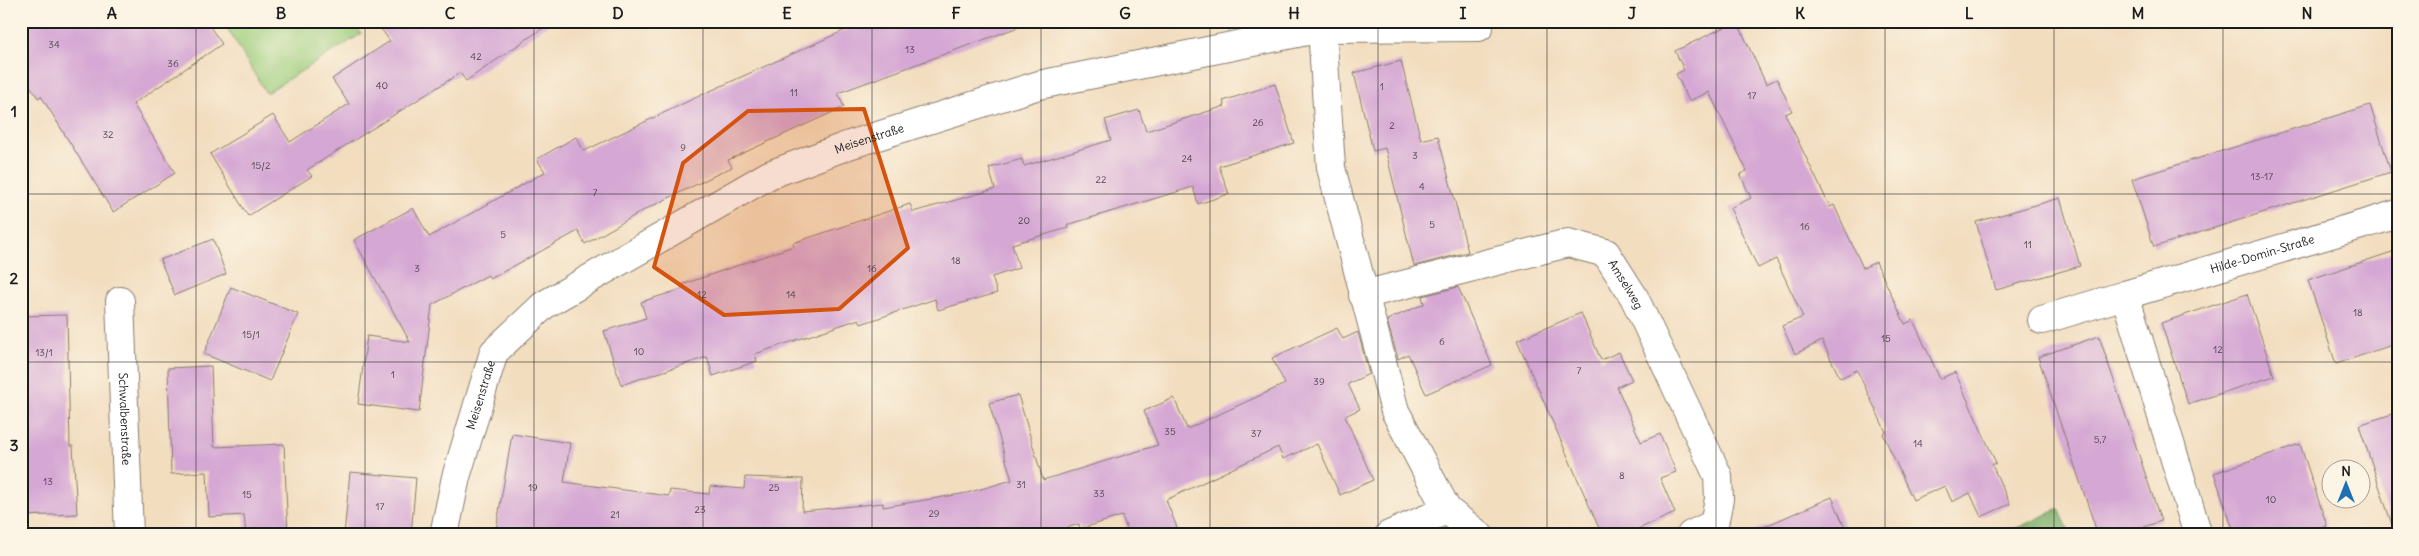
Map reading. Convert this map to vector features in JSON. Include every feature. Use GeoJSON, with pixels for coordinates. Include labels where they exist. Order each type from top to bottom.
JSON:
{"type":"FeatureCollection","features":[{"type":"Feature","properties":{"kind":"street","name":"Meisenstraße"},"geometry":{"type":"LineString","coordinates":[[444,535],[456,477],[494,352],[544,305],[769,175],[849,145],[1039,84],[1322,28],[1479,27]]}},
{"type":"Feature","properties":{"kind":"street"},"geometry":{"type":"LineString","coordinates":[[1322,28],[1331,168],[1395,411],[1447,510],[1480,535]]}},
{"type":"Feature","properties":{"kind":"street","name":"Hilde-Domin-Straße"},"geometry":{"type":"LineString","coordinates":[[2042,320],[2398,214]]}},
{"type":"Feature","properties":{"kind":"street","name":"Amselweg"},"geometry":{"type":"LineString","coordinates":[[1363,295],[1568,243],[1606,253],[1634,297],[1718,476],[1720,499],[1714,524],[1691,535]]}},
{"type":"Feature","properties":{"kind":"street"},"geometry":{"type":"LineString","coordinates":[[2125,295],[2198,535]]}},
{"type":"Feature","properties":{"kind":"street","name":"Schwalbenstraße"},"geometry":{"type":"LineString","coordinates":[[120,301],[129,535]]}},
{"type":"Feature","properties":{"kind":"street"},"geometry":{"type":"LineString","coordinates":[[1389,535],[1447,510]]}},
{"type":"Feature","properties":{"kind":"highlighted area"},"geometry":{"type":"Polygon","coordinates":[[[864,109],[908,248],[839,309],[724,315],[654,267],[683,163],[748,111],[864,109]]]}},
{"type":"Feature","properties":{"kind":"green space"},"geometry":{"type":"Polygon","coordinates":[[[223,21],[353,21],[361,34],[266,93],[223,21]]]}},
{"type":"Feature","properties":{"kind":"green space"},"geometry":{"type":"Polygon","coordinates":[[[2059,509],[2071,535],[2001,535],[2059,509]]]}},
{"type":"Feature","properties":{"kind":"building"},"geometry":{"type":"Polygon","coordinates":[[[32,21],[206,21],[222,44],[133,104],[175,173],[113,212],[41,96],[38,98],[21,72],[21,28],[32,21]]]}},
{"type":"Feature","properties":{"kind":"building"},"geometry":{"type":"Polygon","coordinates":[[[375,21],[553,21],[466,81],[460,73],[307,170],[312,176],[248,216],[210,154],[273,115],[290,142],[349,104],[332,79],[390,41],[375,21]]]}},
{"type":"Feature","properties":{"kind":"building"},"geometry":{"type":"Polygon","coordinates":[[[865,21],[1024,21],[1024,25],[838,93],[844,107],[728,160],[732,167],[646,209],[585,244],[578,231],[490,279],[488,275],[432,305],[419,412],[358,404],[367,336],[410,342],[354,240],[413,208],[429,237],[545,172],[537,159],[576,137],[584,151],[697,97],[865,21]]]}},
{"type":"Feature","properties":{"kind":"building"},"geometry":{"type":"Polygon","coordinates":[[[1737,21],[1766,84],[1777,79],[1792,111],[1785,114],[1830,207],[1834,205],[1863,268],[1876,262],[1905,324],[1913,320],[1940,379],[1955,372],[1996,463],[1992,465],[2010,504],[1981,517],[1970,493],[1952,502],[1945,486],[1913,500],[1883,434],[1886,432],[1857,370],[1840,378],[1822,341],[1795,354],[1782,326],[1803,317],[1776,259],[1758,268],[1730,208],[1751,198],[1740,174],[1747,171],[1709,92],[1689,101],[1676,74],[1684,70],[1675,51],[1737,21]]]}},
{"type":"Feature","properties":{"kind":"building"},"geometry":{"type":"Polygon","coordinates":[[[1401,61],[1421,140],[1438,136],[1468,252],[1414,266],[1385,148],[1373,151],[1354,73],[1401,61]]]}},
{"type":"Feature","properties":{"kind":"building"},"geometry":{"type":"Polygon","coordinates":[[[1275,84],[1294,143],[1219,166],[1229,194],[1198,204],[1193,187],[1067,225],[1068,228],[1012,244],[1019,268],[992,277],[997,293],[938,310],[935,299],[861,324],[859,319],[755,354],[757,361],[713,376],[707,357],[621,385],[604,331],[646,318],[641,302],[682,289],[681,285],[794,246],[793,243],[910,204],[913,212],[995,189],[989,168],[1022,159],[1024,166],[1111,140],[1105,120],[1139,110],[1146,131],[1225,106],[1223,101],[1275,84]]]}},
{"type":"Feature","properties":{"kind":"building"},"geometry":{"type":"Polygon","coordinates":[[[2370,105],[2391,172],[2154,247],[2132,179],[2370,105]]]}},
{"type":"Feature","properties":{"kind":"building"},"geometry":{"type":"Polygon","coordinates":[[[2060,198],[2080,266],[1996,290],[1976,222],[2060,198]]]}},
{"type":"Feature","properties":{"kind":"building"},"geometry":{"type":"Polygon","coordinates":[[[213,239],[226,274],[175,295],[160,260],[213,239]]]}},
{"type":"Feature","properties":{"kind":"building"},"geometry":{"type":"Polygon","coordinates":[[[2398,250],[2398,343],[2336,364],[2308,280],[2398,250]]]}},
{"type":"Feature","properties":{"kind":"building"},"geometry":{"type":"Polygon","coordinates":[[[231,287],[298,314],[270,381],[204,354],[231,287]]]}},
{"type":"Feature","properties":{"kind":"building"},"geometry":{"type":"Polygon","coordinates":[[[1458,287],[1492,365],[1426,394],[1408,354],[1398,359],[1387,320],[1424,304],[1422,296],[1458,287]]]}},
{"type":"Feature","properties":{"kind":"building"},"geometry":{"type":"Polygon","coordinates":[[[2247,294],[2274,376],[2188,404],[2161,323],[2247,294]]]}},
{"type":"Feature","properties":{"kind":"building"},"geometry":{"type":"Polygon","coordinates":[[[1581,313],[1601,360],[1619,352],[1632,380],[1617,387],[1641,442],[1660,434],[1676,472],[1660,478],[1675,513],[1624,535],[1602,535],[1517,340],[1581,313]]]}},
{"type":"Feature","properties":{"kind":"building"},"geometry":{"type":"Polygon","coordinates":[[[67,315],[70,446],[73,446],[77,514],[21,516],[21,316],[67,315]]]}},
{"type":"Feature","properties":{"kind":"building"},"geometry":{"type":"Polygon","coordinates":[[[1337,328],[1343,339],[1358,332],[1369,374],[1348,384],[1360,409],[1345,416],[1373,480],[1340,495],[1317,444],[1283,459],[1278,447],[1166,500],[1180,535],[1129,535],[1122,516],[1080,529],[1079,524],[1043,535],[527,535],[496,530],[512,434],[570,443],[564,482],[669,496],[670,490],[709,494],[710,486],[744,489],[745,477],[803,479],[802,511],[883,503],[883,507],[967,493],[1012,480],[989,403],[1018,395],[1043,480],[1158,445],[1144,411],[1174,398],[1187,429],[1285,384],[1272,358],[1337,328]]]}},
{"type":"Feature","properties":{"kind":"building"},"geometry":{"type":"Polygon","coordinates":[[[2099,336],[2161,521],[2121,535],[2098,535],[2038,357],[2099,336]]]}},
{"type":"Feature","properties":{"kind":"building"},"geometry":{"type":"Polygon","coordinates":[[[211,366],[214,447],[284,444],[288,535],[246,535],[244,515],[209,517],[207,472],[171,474],[168,368],[211,366]]]}},
{"type":"Feature","properties":{"kind":"building"},"geometry":{"type":"Polygon","coordinates":[[[2398,412],[2398,524],[2392,525],[2372,464],[2372,458],[2370,458],[2359,425],[2398,412]]]}},
{"type":"Feature","properties":{"kind":"building"},"geometry":{"type":"Polygon","coordinates":[[[2300,444],[2327,526],[2300,535],[2235,535],[2214,473],[2300,444]]]}},
{"type":"Feature","properties":{"kind":"building"},"geometry":{"type":"Polygon","coordinates":[[[350,472],[416,478],[411,535],[344,535],[350,472]]]}},
{"type":"Feature","properties":{"kind":"building"},"geometry":{"type":"Polygon","coordinates":[[[1832,497],[1848,535],[1745,535],[1832,497]]]}}]}
